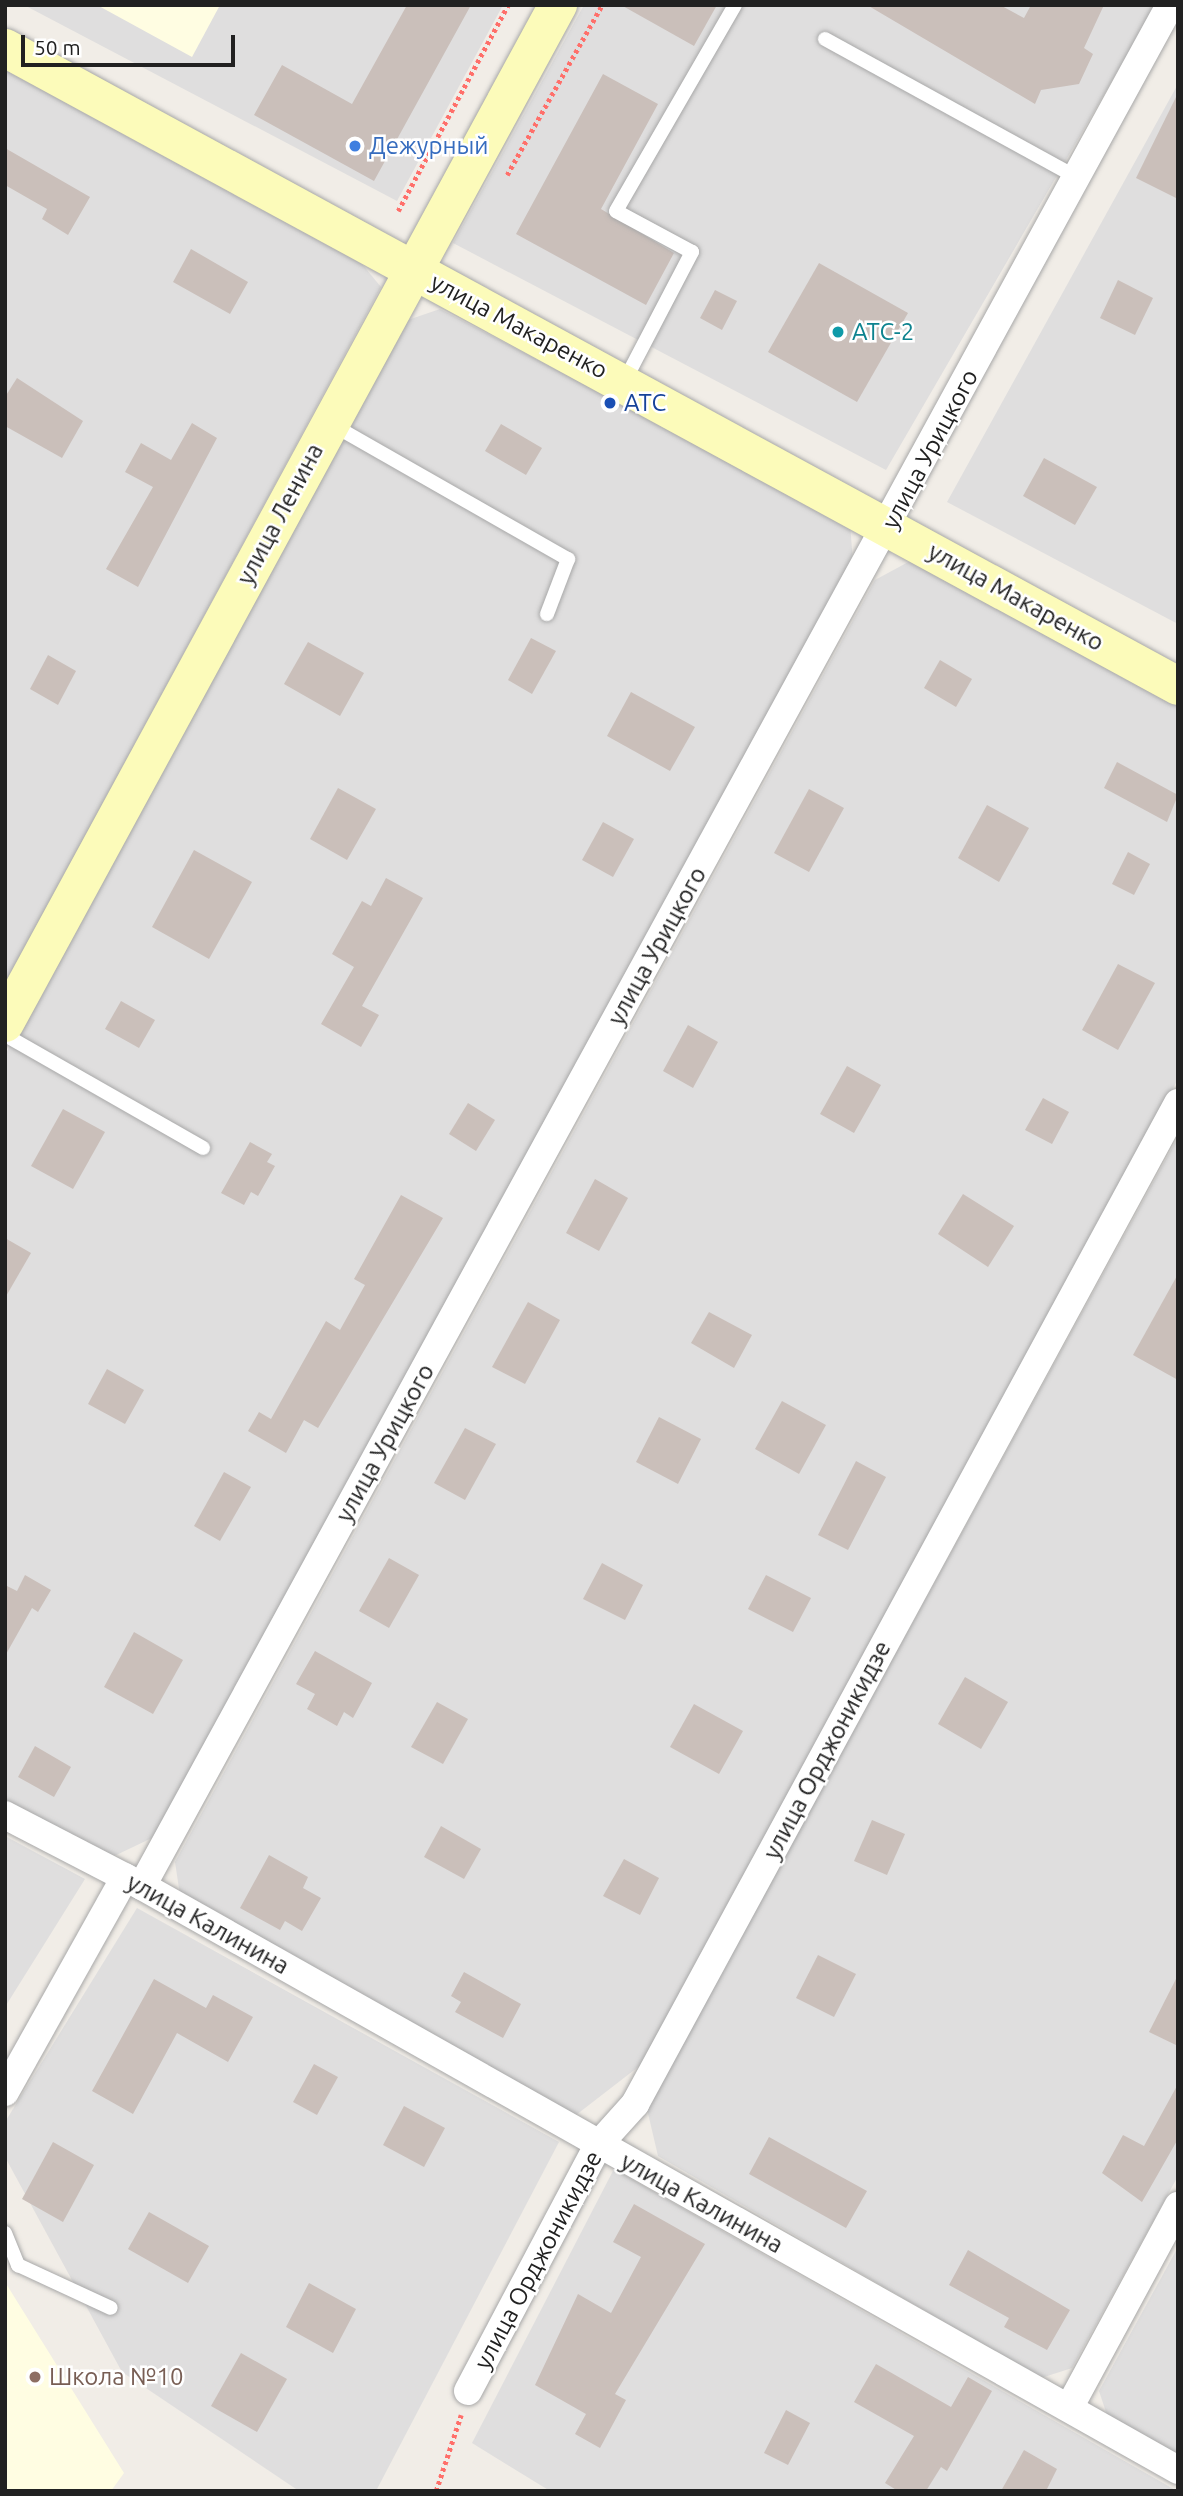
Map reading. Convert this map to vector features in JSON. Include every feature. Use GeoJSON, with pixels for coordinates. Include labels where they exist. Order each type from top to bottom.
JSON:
{"type":"FeatureCollection","features":[{"type":"Feature","properties":{"kind":"main road","name":"улица Ленина"},"geometry":{"type":"LineString","coordinates":[[5,1023],[558,5]]}},
{"type":"Feature","properties":{"kind":"main road","name":"улица Макаренко"},"geometry":{"type":"LineString","coordinates":[[5,48],[624,382],[1178,686]]}},
{"type":"Feature","properties":{"kind":"street","name":"улица Урицкого"},"geometry":{"type":"LineString","coordinates":[[5,2092],[134,1881],[888,526],[1170,5]]}},
{"type":"Feature","properties":{"kind":"street","name":"улица Орджоникидзе"},"geometry":{"type":"LineString","coordinates":[[468,2391],[599,2144],[635,2104],[1178,1102]]}},
{"type":"Feature","properties":{"kind":"street","name":"улица Калинина"},"geometry":{"type":"LineString","coordinates":[[5,1815],[134,1881],[1178,2470]]}},
{"type":"Feature","properties":{"kind":"street"},"geometry":{"type":"LineString","coordinates":[[1069,2408],[1178,2206]]}},
{"type":"Feature","properties":{"kind":"lane"},"geometry":{"type":"LineString","coordinates":[[624,382],[692,252],[616,211],[735,5]]}},
{"type":"Feature","properties":{"kind":"lane"},"geometry":{"type":"LineString","coordinates":[[825,39],[1076,177]]}},
{"type":"Feature","properties":{"kind":"lane"},"geometry":{"type":"LineString","coordinates":[[329,423],[568,559],[547,614]]}},
{"type":"Feature","properties":{"kind":"lane"},"geometry":{"type":"LineString","coordinates":[[5,1035],[203,1148]]}},
{"type":"Feature","properties":{"kind":"lane"},"geometry":{"type":"LineString","coordinates":[[5,2233],[18,2265],[111,2308]]}},
{"type":"Feature","properties":{"kind":"path"},"geometry":{"type":"LineString","coordinates":[[398,211],[508,5]]}},
{"type":"Feature","properties":{"kind":"path"},"geometry":{"type":"LineString","coordinates":[[500,187],[602,5]]}},
{"type":"Feature","properties":{"kind":"path"},"geometry":{"type":"LineString","coordinates":[[436,2491],[468,2391]]}},
{"type":"Feature","properties":{"kind":"shaded area"},"geometry":{"type":"Polygon","coordinates":[[[24,5],[503,5],[397,201],[24,5]]]}},
{"type":"Feature","properties":{"kind":"shaded area"},"geometry":{"type":"Polygon","coordinates":[[[97,5],[220,5],[192,57],[97,5]]]}},
{"type":"Feature","properties":{"kind":"shaded area"},"geometry":{"type":"Polygon","coordinates":[[[584,5],[1156,5],[886,470],[453,243],[584,5]]]}},
{"type":"Feature","properties":{"kind":"shaded area"},"geometry":{"type":"Polygon","coordinates":[[[5,70],[362,264],[381,287],[5,985],[5,70]]]}},
{"type":"Feature","properties":{"kind":"shaded area"},"geometry":{"type":"Polygon","coordinates":[[[1178,84],[1178,624],[947,502],[1178,84]]]}},
{"type":"Feature","properties":{"kind":"shaded area"},"geometry":{"type":"Polygon","coordinates":[[[440,309],[850,523],[853,563],[154,1837],[110,1858],[5,1801],[5,1055],[405,321],[440,309]]]}},
{"type":"Feature","properties":{"kind":"shaded area"},"geometry":{"type":"Polygon","coordinates":[[[912,560],[1178,706],[1178,1079],[642,2064],[576,2115],[180,1895],[175,1862],[875,580],[912,560]]]}},
{"type":"Feature","properties":{"kind":"shaded area"},"geometry":{"type":"Polygon","coordinates":[[[1178,1137],[1178,2176],[1072,2368],[1041,2378],[658,2156],[647,2109],[1178,1137]]]}},
{"type":"Feature","properties":{"kind":"shaded area"},"geometry":{"type":"Polygon","coordinates":[[[5,1836],[85,1879],[5,2007],[5,1836]]]}},
{"type":"Feature","properties":{"kind":"shaded area"},"geometry":{"type":"Polygon","coordinates":[[[137,1908],[559,2142],[376,2491],[299,2491],[122,2372],[5,2157],[5,2122],[137,1908]]]}},
{"type":"Feature","properties":{"kind":"shaded area"},"geometry":{"type":"Polygon","coordinates":[[[614,2169],[1177,2491],[550,2491],[472,2443],[614,2169]]]}},
{"type":"Feature","properties":{"kind":"shaded area"},"geometry":{"type":"Polygon","coordinates":[[[1178,2247],[1178,2455],[1107,2415],[1099,2391],[1178,2247]]]}},
{"type":"Feature","properties":{"kind":"shaded area","name":"Школа №10"},"geometry":{"type":"Polygon","coordinates":[[[5,2282],[124,2473],[111,2491],[5,2491],[5,2282]]]}},
{"type":"Feature","properties":{"kind":"building"},"geometry":{"type":"Polygon","coordinates":[[[407,5],[471,5],[374,181],[254,115],[282,65],[352,104],[407,5]]]}},
{"type":"Feature","properties":{"kind":"building"},"geometry":{"type":"Polygon","coordinates":[[[621,5],[717,5],[694,46],[621,5]]]}},
{"type":"Feature","properties":{"kind":"building"},"geometry":{"type":"Polygon","coordinates":[[[867,5],[1000,5],[1024,18],[1031,5],[1104,5],[1084,48],[1093,54],[1079,84],[1041,90],[1035,104],[867,5]]]}},
{"type":"Feature","properties":{"kind":"building"},"geometry":{"type":"Polygon","coordinates":[[[603,74],[658,104],[601,209],[674,253],[646,305],[516,234],[603,74]]]}},
{"type":"Feature","properties":{"kind":"building"},"geometry":{"type":"Polygon","coordinates":[[[1178,93],[1178,199],[1136,178],[1178,93]]]}},
{"type":"Feature","properties":{"kind":"building"},"geometry":{"type":"Polygon","coordinates":[[[5,148],[90,197],[68,235],[42,219],[47,209],[5,185],[5,148]]]}},
{"type":"Feature","properties":{"kind":"building"},"geometry":{"type":"Polygon","coordinates":[[[191,249],[248,282],[230,314],[173,282],[191,249]]]}},
{"type":"Feature","properties":{"kind":"building","name":"АТС-2"},"geometry":{"type":"Polygon","coordinates":[[[819,263],[908,313],[857,402],[768,352],[819,263]]]}},
{"type":"Feature","properties":{"kind":"building"},"geometry":{"type":"Polygon","coordinates":[[[1118,280],[1153,298],[1135,335],[1100,318],[1118,280]]]}},
{"type":"Feature","properties":{"kind":"building"},"geometry":{"type":"Polygon","coordinates":[[[715,290],[737,301],[722,330],[700,318],[715,290]]]}},
{"type":"Feature","properties":{"kind":"building"},"geometry":{"type":"Polygon","coordinates":[[[17,378],[83,421],[62,458],[5,426],[5,397],[17,378]]]}},
{"type":"Feature","properties":{"kind":"building"},"geometry":{"type":"Polygon","coordinates":[[[192,423],[217,438],[138,587],[106,569],[153,487],[125,472],[141,443],[171,460],[192,423]]]}},
{"type":"Feature","properties":{"kind":"building"},"geometry":{"type":"Polygon","coordinates":[[[501,424],[542,448],[526,475],[485,451],[501,424]]]}},
{"type":"Feature","properties":{"kind":"building"},"geometry":{"type":"Polygon","coordinates":[[[1044,458],[1097,487],[1075,525],[1023,496],[1044,458]]]}},
{"type":"Feature","properties":{"kind":"building"},"geometry":{"type":"Polygon","coordinates":[[[531,638],[556,651],[532,694],[508,680],[531,638]]]}},
{"type":"Feature","properties":{"kind":"building"},"geometry":{"type":"Polygon","coordinates":[[[308,642],[364,673],[340,716],[284,684],[308,642]]]}},
{"type":"Feature","properties":{"kind":"building"},"geometry":{"type":"Polygon","coordinates":[[[48,655],[76,671],[58,705],[30,689],[48,655]]]}},
{"type":"Feature","properties":{"kind":"building"},"geometry":{"type":"Polygon","coordinates":[[[940,660],[972,679],[956,707],[924,688],[940,660]]]}},
{"type":"Feature","properties":{"kind":"building"},"geometry":{"type":"Polygon","coordinates":[[[631,692],[695,727],[670,771],[607,736],[631,692]]]}},
{"type":"Feature","properties":{"kind":"building"},"geometry":{"type":"Polygon","coordinates":[[[1117,762],[1178,795],[1167,822],[1104,788],[1117,762]]]}},
{"type":"Feature","properties":{"kind":"building"},"geometry":{"type":"Polygon","coordinates":[[[338,788],[376,809],[347,860],[310,839],[338,788]]]}},
{"type":"Feature","properties":{"kind":"building"},"geometry":{"type":"Polygon","coordinates":[[[809,789],[844,808],[809,872],[774,853],[809,789]]]}},
{"type":"Feature","properties":{"kind":"building"},"geometry":{"type":"Polygon","coordinates":[[[987,805],[1029,828],[999,882],[958,858],[987,805]]]}},
{"type":"Feature","properties":{"kind":"building"},"geometry":{"type":"Polygon","coordinates":[[[603,822],[634,839],[613,877],[582,860],[603,822]]]}},
{"type":"Feature","properties":{"kind":"building"},"geometry":{"type":"Polygon","coordinates":[[[194,850],[252,882],[209,959],[152,927],[194,850]]]}},
{"type":"Feature","properties":{"kind":"building"},"geometry":{"type":"Polygon","coordinates":[[[1128,852],[1150,864],[1134,895],[1112,884],[1128,852]]]}},
{"type":"Feature","properties":{"kind":"building"},"geometry":{"type":"Polygon","coordinates":[[[386,878],[423,898],[362,1006],[379,1015],[361,1047],[321,1024],[354,967],[332,954],[362,901],[371,906],[386,878]]]}},
{"type":"Feature","properties":{"kind":"building"},"geometry":{"type":"Polygon","coordinates":[[[1118,964],[1155,983],[1118,1050],[1082,1030],[1118,964]]]}},
{"type":"Feature","properties":{"kind":"building"},"geometry":{"type":"Polygon","coordinates":[[[121,1001],[155,1020],[139,1048],[105,1029],[121,1001]]]}},
{"type":"Feature","properties":{"kind":"building"},"geometry":{"type":"Polygon","coordinates":[[[688,1025],[718,1042],[693,1088],[663,1071],[688,1025]]]}},
{"type":"Feature","properties":{"kind":"building"},"geometry":{"type":"Polygon","coordinates":[[[847,1066],[881,1085],[854,1133],[820,1114],[847,1066]]]}},
{"type":"Feature","properties":{"kind":"building"},"geometry":{"type":"Polygon","coordinates":[[[1043,1098],[1069,1112],[1052,1144],[1025,1130],[1043,1098]]]}},
{"type":"Feature","properties":{"kind":"building"},"geometry":{"type":"Polygon","coordinates":[[[468,1103],[495,1120],[476,1151],[449,1134],[468,1103]]]}},
{"type":"Feature","properties":{"kind":"building"},"geometry":{"type":"Polygon","coordinates":[[[63,1109],[105,1132],[73,1189],[31,1166],[63,1109]]]}},
{"type":"Feature","properties":{"kind":"building"},"geometry":{"type":"Polygon","coordinates":[[[250,1142],[272,1154],[267,1162],[275,1166],[258,1196],[251,1192],[244,1205],[221,1193],[250,1142]]]}},
{"type":"Feature","properties":{"kind":"building"},"geometry":{"type":"Polygon","coordinates":[[[595,1179],[628,1198],[599,1251],[566,1233],[595,1179]]]}},
{"type":"Feature","properties":{"kind":"building"},"geometry":{"type":"Polygon","coordinates":[[[963,1194],[1014,1226],[988,1267],[938,1234],[963,1194]]]}},
{"type":"Feature","properties":{"kind":"building"},"geometry":{"type":"Polygon","coordinates":[[[401,1195],[443,1218],[318,1428],[304,1420],[286,1453],[248,1431],[259,1412],[271,1419],[326,1321],[340,1330],[365,1285],[354,1279],[401,1195]]]}},
{"type":"Feature","properties":{"kind":"building"},"geometry":{"type":"Polygon","coordinates":[[[5,1238],[31,1253],[5,1298],[5,1238]]]}},
{"type":"Feature","properties":{"kind":"building"},"geometry":{"type":"Polygon","coordinates":[[[1178,1274],[1178,1380],[1133,1355],[1178,1274]]]}},
{"type":"Feature","properties":{"kind":"building"},"geometry":{"type":"Polygon","coordinates":[[[528,1302],[560,1320],[525,1384],[492,1367],[528,1302]]]}},
{"type":"Feature","properties":{"kind":"building"},"geometry":{"type":"Polygon","coordinates":[[[709,1312],[752,1335],[734,1368],[691,1343],[709,1312]]]}},
{"type":"Feature","properties":{"kind":"building"},"geometry":{"type":"Polygon","coordinates":[[[107,1369],[144,1390],[125,1424],[88,1404],[107,1369]]]}},
{"type":"Feature","properties":{"kind":"building"},"geometry":{"type":"Polygon","coordinates":[[[782,1401],[826,1425],[799,1474],[755,1449],[782,1401]]]}},
{"type":"Feature","properties":{"kind":"building"},"geometry":{"type":"Polygon","coordinates":[[[659,1417],[701,1439],[678,1484],[636,1462],[659,1417]]]}},
{"type":"Feature","properties":{"kind":"building"},"geometry":{"type":"Polygon","coordinates":[[[465,1428],[496,1444],[465,1500],[434,1483],[465,1428]]]}},
{"type":"Feature","properties":{"kind":"building"},"geometry":{"type":"Polygon","coordinates":[[[856,1461],[886,1477],[848,1550],[818,1535],[856,1461]]]}},
{"type":"Feature","properties":{"kind":"building"},"geometry":{"type":"Polygon","coordinates":[[[224,1472],[251,1487],[220,1541],[194,1526],[224,1472]]]}},
{"type":"Feature","properties":{"kind":"building"},"geometry":{"type":"Polygon","coordinates":[[[389,1558],[419,1575],[389,1628],[359,1611],[389,1558]]]}},
{"type":"Feature","properties":{"kind":"building"},"geometry":{"type":"Polygon","coordinates":[[[602,1563],[643,1585],[625,1620],[583,1599],[602,1563]]]}},
{"type":"Feature","properties":{"kind":"building"},"geometry":{"type":"Polygon","coordinates":[[[25,1575],[51,1590],[38,1612],[32,1608],[5,1656],[5,1585],[17,1591],[25,1575]]]}},
{"type":"Feature","properties":{"kind":"building"},"geometry":{"type":"Polygon","coordinates":[[[766,1575],[811,1598],[793,1632],[748,1609],[766,1575]]]}},
{"type":"Feature","properties":{"kind":"building"},"geometry":{"type":"Polygon","coordinates":[[[134,1632],[183,1660],[153,1714],[104,1687],[134,1632]]]}},
{"type":"Feature","properties":{"kind":"building"},"geometry":{"type":"Polygon","coordinates":[[[315,1651],[372,1683],[353,1718],[344,1712],[337,1726],[307,1709],[315,1694],[296,1684],[315,1651]]]}},
{"type":"Feature","properties":{"kind":"building"},"geometry":{"type":"Polygon","coordinates":[[[965,1677],[1008,1702],[981,1749],[938,1724],[965,1677]]]}},
{"type":"Feature","properties":{"kind":"building"},"geometry":{"type":"Polygon","coordinates":[[[437,1702],[468,1719],[443,1764],[411,1747],[437,1702]]]}},
{"type":"Feature","properties":{"kind":"building"},"geometry":{"type":"Polygon","coordinates":[[[694,1704],[743,1731],[719,1774],[670,1747],[694,1704]]]}},
{"type":"Feature","properties":{"kind":"building"},"geometry":{"type":"Polygon","coordinates":[[[35,1746],[71,1767],[54,1797],[18,1777],[35,1746]]]}},
{"type":"Feature","properties":{"kind":"building"},"geometry":{"type":"Polygon","coordinates":[[[872,1820],[905,1834],[887,1875],[854,1861],[872,1820]]]}},
{"type":"Feature","properties":{"kind":"building"},"geometry":{"type":"Polygon","coordinates":[[[441,1826],[481,1849],[464,1879],[424,1857],[441,1826]]]}},
{"type":"Feature","properties":{"kind":"building"},"geometry":{"type":"Polygon","coordinates":[[[269,1855],[308,1877],[303,1888],[321,1898],[302,1931],[285,1921],[280,1930],[240,1908],[269,1855]]]}},
{"type":"Feature","properties":{"kind":"building"},"geometry":{"type":"Polygon","coordinates":[[[624,1859],[659,1878],[640,1915],[603,1896],[624,1859]]]}},
{"type":"Feature","properties":{"kind":"building"},"geometry":{"type":"Polygon","coordinates":[[[818,1955],[856,1974],[834,2017],[796,1998],[818,1955]]]}},
{"type":"Feature","properties":{"kind":"building"},"geometry":{"type":"Polygon","coordinates":[[[464,1972],[521,2004],[503,2038],[455,2012],[461,2002],[451,1996],[464,1972]]]}},
{"type":"Feature","properties":{"kind":"building"},"geometry":{"type":"Polygon","coordinates":[[[1178,1975],[1178,2046],[1149,2032],[1178,1975]]]}},
{"type":"Feature","properties":{"kind":"building"},"geometry":{"type":"Polygon","coordinates":[[[154,1979],[206,2008],[213,1995],[253,2017],[228,2062],[177,2033],[133,2114],[92,2091],[154,1979]]]}},
{"type":"Feature","properties":{"kind":"building"},"geometry":{"type":"Polygon","coordinates":[[[314,2064],[338,2077],[317,2115],[293,2102],[314,2064]]]}},
{"type":"Feature","properties":{"kind":"building"},"geometry":{"type":"Polygon","coordinates":[[[1178,2084],[1178,2139],[1142,2202],[1102,2173],[1123,2135],[1144,2146],[1178,2084]]]}},
{"type":"Feature","properties":{"kind":"building"},"geometry":{"type":"Polygon","coordinates":[[[404,2106],[445,2128],[424,2167],[383,2145],[404,2106]]]}},
{"type":"Feature","properties":{"kind":"building"},"geometry":{"type":"Polygon","coordinates":[[[769,2137],[867,2191],[846,2228],[749,2174],[769,2137]]]}},
{"type":"Feature","properties":{"kind":"building"},"geometry":{"type":"Polygon","coordinates":[[[53,2142],[94,2165],[63,2222],[22,2199],[53,2142]]]}},
{"type":"Feature","properties":{"kind":"building"},"geometry":{"type":"Polygon","coordinates":[[[634,2204],[705,2244],[615,2394],[626,2400],[600,2448],[575,2434],[586,2414],[535,2385],[578,2294],[611,2313],[641,2257],[613,2242],[634,2204]]]}},
{"type":"Feature","properties":{"kind":"building"},"geometry":{"type":"Polygon","coordinates":[[[149,2212],[209,2246],[188,2283],[128,2249],[149,2212]]]}},
{"type":"Feature","properties":{"kind":"building"},"geometry":{"type":"Polygon","coordinates":[[[968,2250],[1070,2310],[1047,2350],[1004,2327],[1009,2318],[949,2285],[968,2250]]]}},
{"type":"Feature","properties":{"kind":"building"},"geometry":{"type":"Polygon","coordinates":[[[309,2283],[356,2309],[333,2353],[286,2327],[309,2283]]]}},
{"type":"Feature","properties":{"kind":"building"},"geometry":{"type":"Polygon","coordinates":[[[241,2353],[287,2379],[257,2432],[211,2406],[241,2353]]]}},
{"type":"Feature","properties":{"kind":"building"},"geometry":{"type":"Polygon","coordinates":[[[876,2364],[951,2407],[968,2377],[992,2391],[947,2471],[941,2467],[926,2491],[898,2491],[885,2483],[914,2436],[854,2402],[876,2364]]]}},
{"type":"Feature","properties":{"kind":"building"},"geometry":{"type":"Polygon","coordinates":[[[786,2410],[810,2423],[788,2465],[764,2453],[786,2410]]]}},
{"type":"Feature","properties":{"kind":"building"},"geometry":{"type":"Polygon","coordinates":[[[1024,2450],[1057,2469],[1046,2491],[1001,2491],[1024,2450]]]}},
{"type":"Feature","properties":{"kind":"place","name":"Дежурный"},"geometry":{"type":"Point","coordinates":[355,146]}},
{"type":"Feature","properties":{"kind":"place","name":"АТС-2"},"geometry":{"type":"Point","coordinates":[838,332]}},
{"type":"Feature","properties":{"kind":"place","name":"АТС"},"geometry":{"type":"Point","coordinates":[610,403]}},
{"type":"Feature","properties":{"kind":"place","name":"Школа №10"},"geometry":{"type":"Point","coordinates":[35,2377]}}]}
